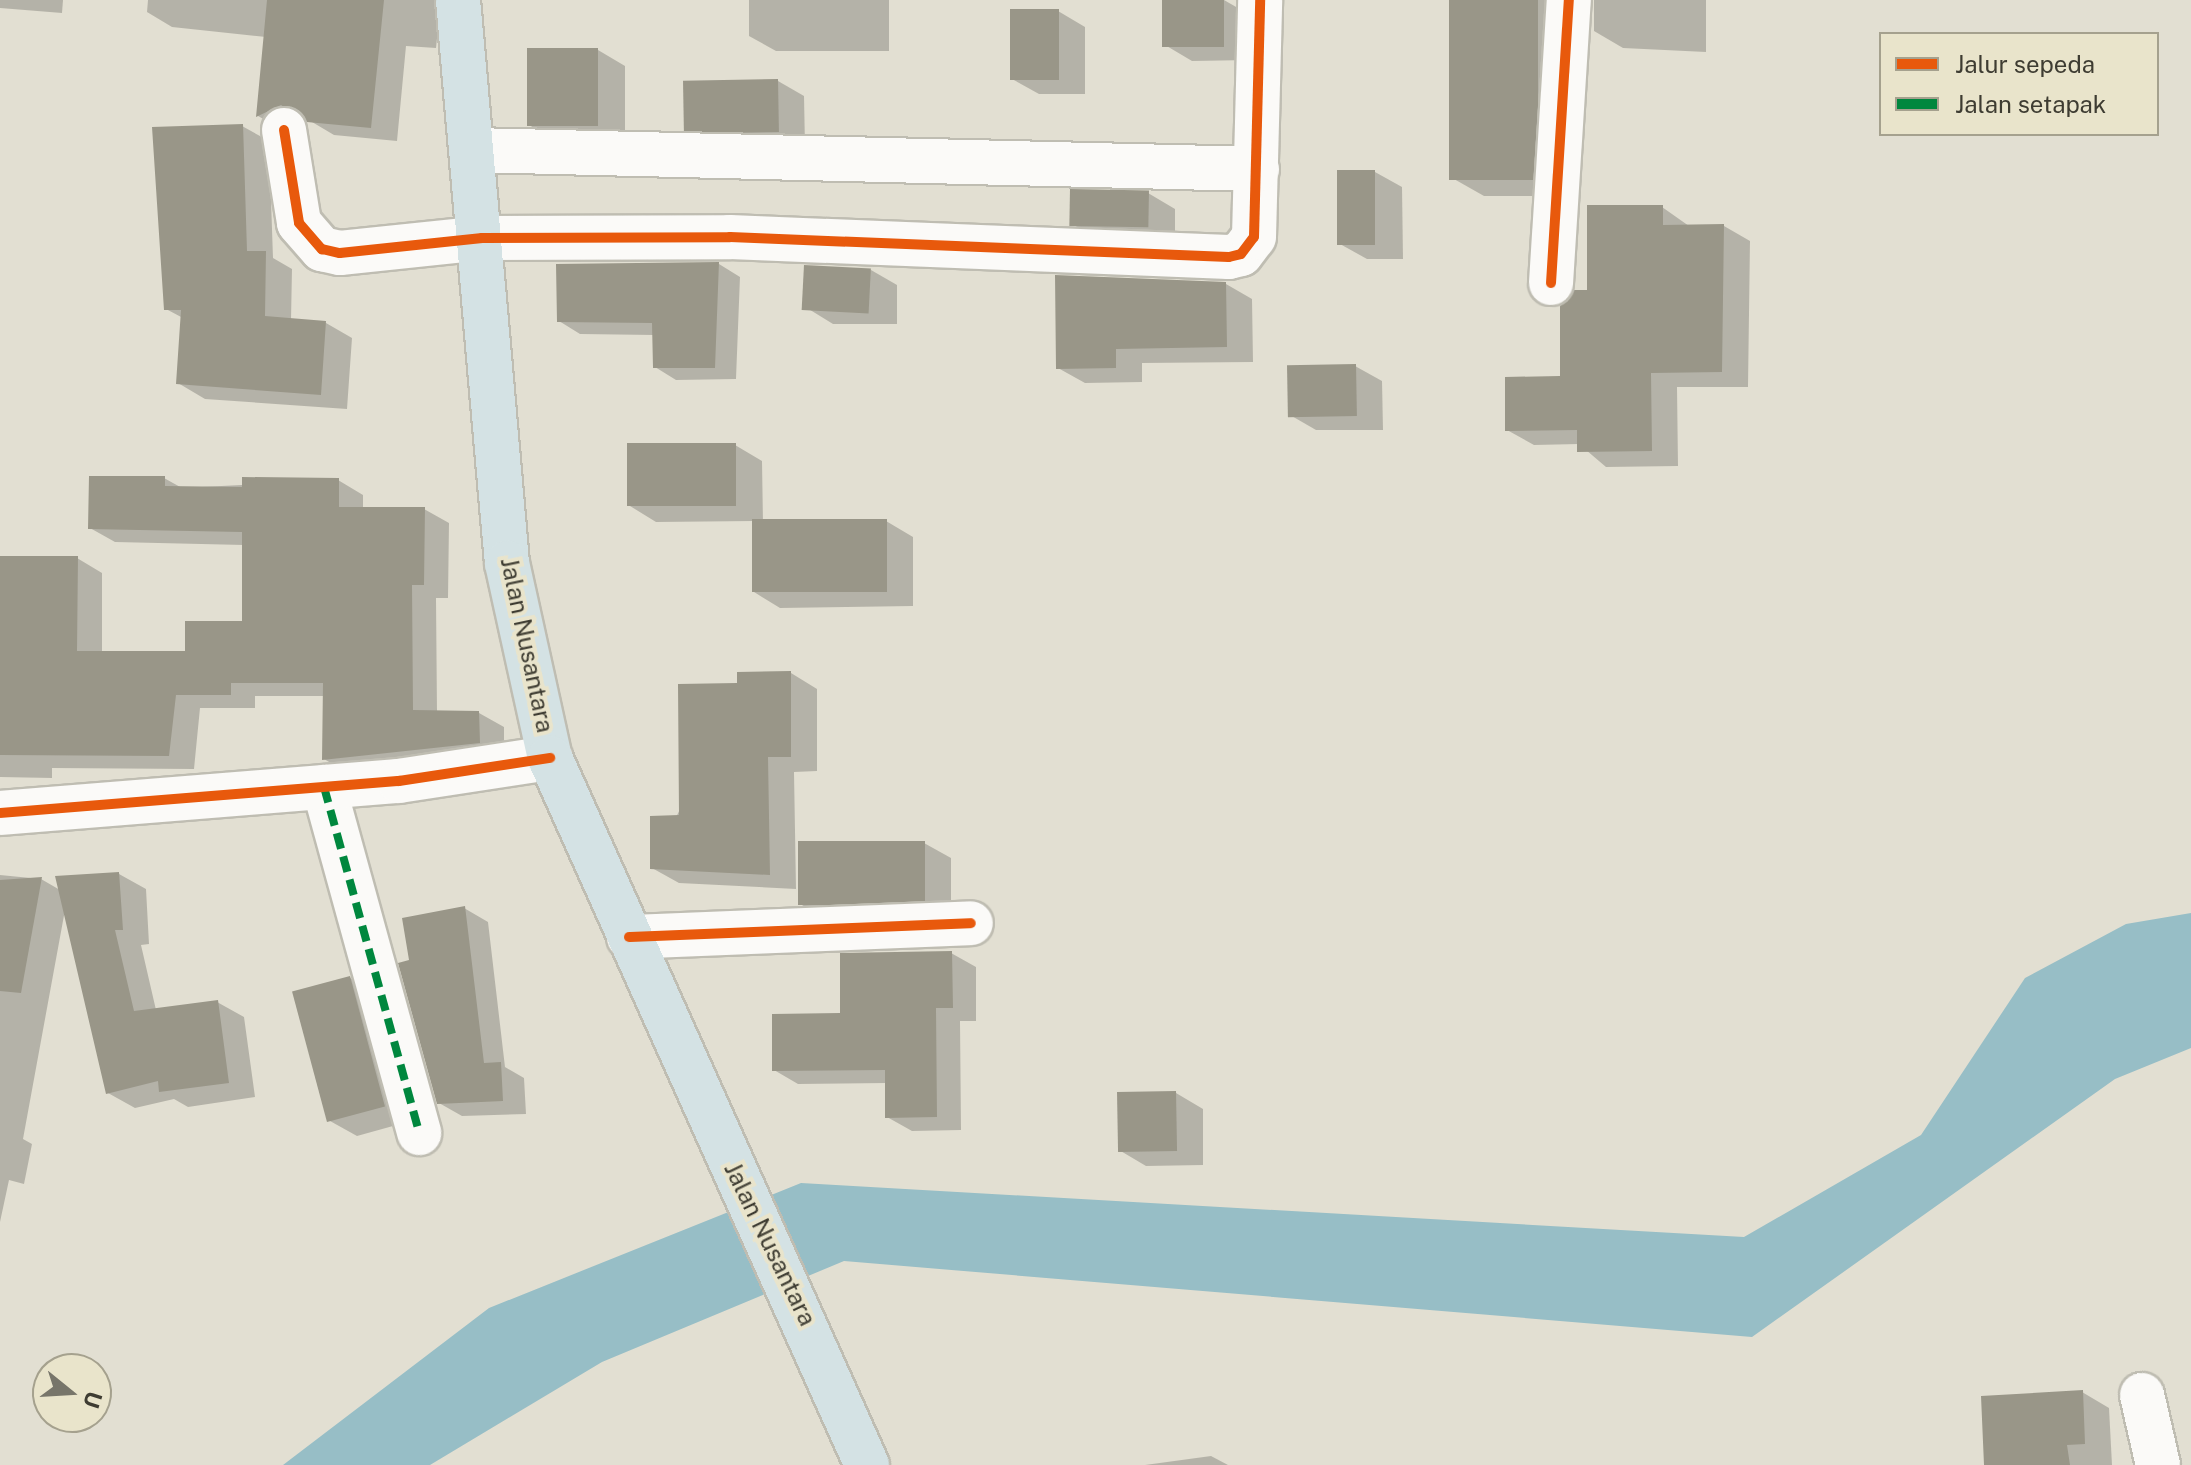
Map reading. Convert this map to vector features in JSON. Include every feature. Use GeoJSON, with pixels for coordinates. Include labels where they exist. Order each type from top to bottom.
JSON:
{"type":"FeatureCollection","features":[{"type":"Feature","properties":{"kind":"highway","name":"Jalan Nusantara"},"geometry":{"type":"LineString","coordinates":[[458,0],[482,238],[507,563],[550,758],[704,1106],[812,1331],[867,1465]]}},
{"type":"Feature","properties":{"kind":"street"},"geometry":{"type":"LineString","coordinates":[[284,130],[299,223],[322,249],[482,238],[730,237],[1229,257],[1252,244],[1257,169],[1260,0]]}},
{"type":"Feature","properties":{"kind":"street"},"geometry":{"type":"LineString","coordinates":[[1551,283],[1569,0]]}},
{"type":"Feature","properties":{"kind":"street"},"geometry":{"type":"LineString","coordinates":[[473,150],[1257,169]]}},
{"type":"Feature","properties":{"kind":"street"},"geometry":{"type":"LineString","coordinates":[[0,813],[324,787],[550,758]]}},
{"type":"Feature","properties":{"kind":"street"},"geometry":{"type":"LineString","coordinates":[[324,787],[419,1133]]}},
{"type":"Feature","properties":{"kind":"street"},"geometry":{"type":"LineString","coordinates":[[629,937],[971,923]]}},
{"type":"Feature","properties":{"kind":"street"},"geometry":{"type":"LineString","coordinates":[[2142,1395],[2158,1465]]}},
{"type":"Feature","properties":{"kind":"water"},"geometry":{"type":"Polygon","coordinates":[[[2191,913],[2191,1048],[2115,1079],[1752,1337],[844,1261],[602,1362],[430,1465],[283,1465],[489,1308],[801,1183],[1744,1237],[1921,1135],[2025,978],[2126,924],[2191,913]]]}},
{"type":"Feature","properties":{"kind":"building"},"geometry":{"type":"Polygon","coordinates":[[[267,0],[384,0],[371,128],[307,122],[281,105],[256,117],[267,0]]]}},
{"type":"Feature","properties":{"kind":"building"},"geometry":{"type":"Polygon","coordinates":[[[1162,0],[1224,0],[1224,47],[1162,47],[1162,0]]]}},
{"type":"Feature","properties":{"kind":"building"},"geometry":{"type":"Polygon","coordinates":[[[1449,0],[1538,0],[1538,180],[1449,180],[1449,0]]]}},
{"type":"Feature","properties":{"kind":"building"},"geometry":{"type":"Polygon","coordinates":[[[1010,9],[1059,9],[1059,80],[1010,80],[1010,9]]]}},
{"type":"Feature","properties":{"kind":"building"},"geometry":{"type":"Polygon","coordinates":[[[527,48],[598,48],[598,126],[527,126],[527,48]]]}},
{"type":"Feature","properties":{"kind":"building"},"geometry":{"type":"Polygon","coordinates":[[[778,79],[779,132],[684,134],[683,81],[778,79]]]}},
{"type":"Feature","properties":{"kind":"building"},"geometry":{"type":"Polygon","coordinates":[[[243,124],[247,251],[266,251],[265,316],[326,321],[321,395],[176,384],[181,310],[164,310],[152,127],[243,124]]]}},
{"type":"Feature","properties":{"kind":"building"},"geometry":{"type":"Polygon","coordinates":[[[1337,170],[1375,170],[1375,245],[1337,245],[1337,170]]]}},
{"type":"Feature","properties":{"kind":"building"},"geometry":{"type":"Polygon","coordinates":[[[1070,189],[1149,190],[1148,227],[1069,226],[1070,189]]]}},
{"type":"Feature","properties":{"kind":"building"},"geometry":{"type":"Polygon","coordinates":[[[1587,205],[1663,205],[1663,225],[1724,224],[1722,372],[1651,373],[1652,451],[1577,452],[1577,430],[1505,431],[1505,377],[1560,376],[1560,306],[1574,290],[1587,290],[1587,205]]]}},
{"type":"Feature","properties":{"kind":"building"},"geometry":{"type":"Polygon","coordinates":[[[719,262],[715,368],[653,368],[652,323],[557,322],[556,264],[719,262]]]}},
{"type":"Feature","properties":{"kind":"building"},"geometry":{"type":"Polygon","coordinates":[[[804,265],[871,269],[869,313],[802,310],[804,265]]]}},
{"type":"Feature","properties":{"kind":"building"},"geometry":{"type":"Polygon","coordinates":[[[1055,275],[1226,282],[1227,347],[1116,349],[1116,368],[1056,369],[1055,275]]]}},
{"type":"Feature","properties":{"kind":"building"},"geometry":{"type":"Polygon","coordinates":[[[1356,364],[1357,416],[1288,417],[1287,365],[1356,364]]]}},
{"type":"Feature","properties":{"kind":"building"},"geometry":{"type":"Polygon","coordinates":[[[627,443],[736,443],[736,506],[627,506],[627,443]]]}},
{"type":"Feature","properties":{"kind":"building"},"geometry":{"type":"Polygon","coordinates":[[[89,476],[165,476],[165,486],[242,487],[242,477],[339,478],[339,507],[425,507],[424,585],[412,585],[413,710],[479,711],[480,743],[322,760],[323,683],[231,683],[231,695],[176,695],[169,756],[0,755],[0,556],[78,556],[77,651],[185,651],[185,621],[242,621],[242,532],[88,529],[89,476]]]}},
{"type":"Feature","properties":{"kind":"building"},"geometry":{"type":"Polygon","coordinates":[[[752,519],[887,519],[887,592],[752,592],[752,519]]]}},
{"type":"Feature","properties":{"kind":"building"},"geometry":{"type":"Polygon","coordinates":[[[791,671],[791,757],[768,757],[770,875],[650,869],[650,816],[679,815],[678,684],[737,683],[737,672],[791,671]]]}},
{"type":"Feature","properties":{"kind":"building"},"geometry":{"type":"Polygon","coordinates":[[[798,841],[925,841],[925,905],[798,905],[798,841]]]}},
{"type":"Feature","properties":{"kind":"building"},"geometry":{"type":"Polygon","coordinates":[[[119,872],[123,930],[115,930],[134,1011],[218,1000],[229,1083],[159,1092],[158,1081],[106,1094],[55,876],[119,872]]]}},
{"type":"Feature","properties":{"kind":"building"},"geometry":{"type":"Polygon","coordinates":[[[42,877],[21,993],[0,991],[0,880],[42,877]]]}},
{"type":"Feature","properties":{"kind":"building"},"geometry":{"type":"Polygon","coordinates":[[[465,906],[484,1063],[501,1062],[503,1101],[437,1104],[398,963],[409,960],[402,918],[465,906]]]}},
{"type":"Feature","properties":{"kind":"building"},"geometry":{"type":"Polygon","coordinates":[[[952,951],[953,1008],[936,1008],[937,1117],[885,1118],[885,1070],[772,1071],[772,1014],[840,1013],[840,953],[952,951]]]}},
{"type":"Feature","properties":{"kind":"building"},"geometry":{"type":"Polygon","coordinates":[[[350,976],[385,1106],[327,1122],[292,992],[350,976]]]}},
{"type":"Feature","properties":{"kind":"building"},"geometry":{"type":"Polygon","coordinates":[[[1176,1091],[1177,1151],[1118,1152],[1117,1092],[1176,1091]]]}},
{"type":"Feature","properties":{"kind":"building"},"geometry":{"type":"Polygon","coordinates":[[[2083,1390],[2085,1444],[2067,1445],[2070,1465],[1984,1465],[1981,1396],[2083,1390]]]}},
{"type":"Feature","properties":{"kind":"marked path"},"geometry":{"type":"LineString","coordinates":[[324,787],[419,1133]]}},
{"type":"Feature","properties":{"kind":"cycle path"},"geometry":{"type":"LineString","coordinates":[[284,130],[299,223],[322,249],[340,253],[482,238],[730,237],[1229,257],[1241,254],[1254,237],[1260,0]]}},
{"type":"Feature","properties":{"kind":"cycle path"},"geometry":{"type":"LineString","coordinates":[[1551,283],[1569,0]]}},
{"type":"Feature","properties":{"kind":"cycle path"},"geometry":{"type":"LineString","coordinates":[[0,813],[399,781],[550,758]]}},
{"type":"Feature","properties":{"kind":"cycle path"},"geometry":{"type":"LineString","coordinates":[[629,937],[971,923]]}}]}
